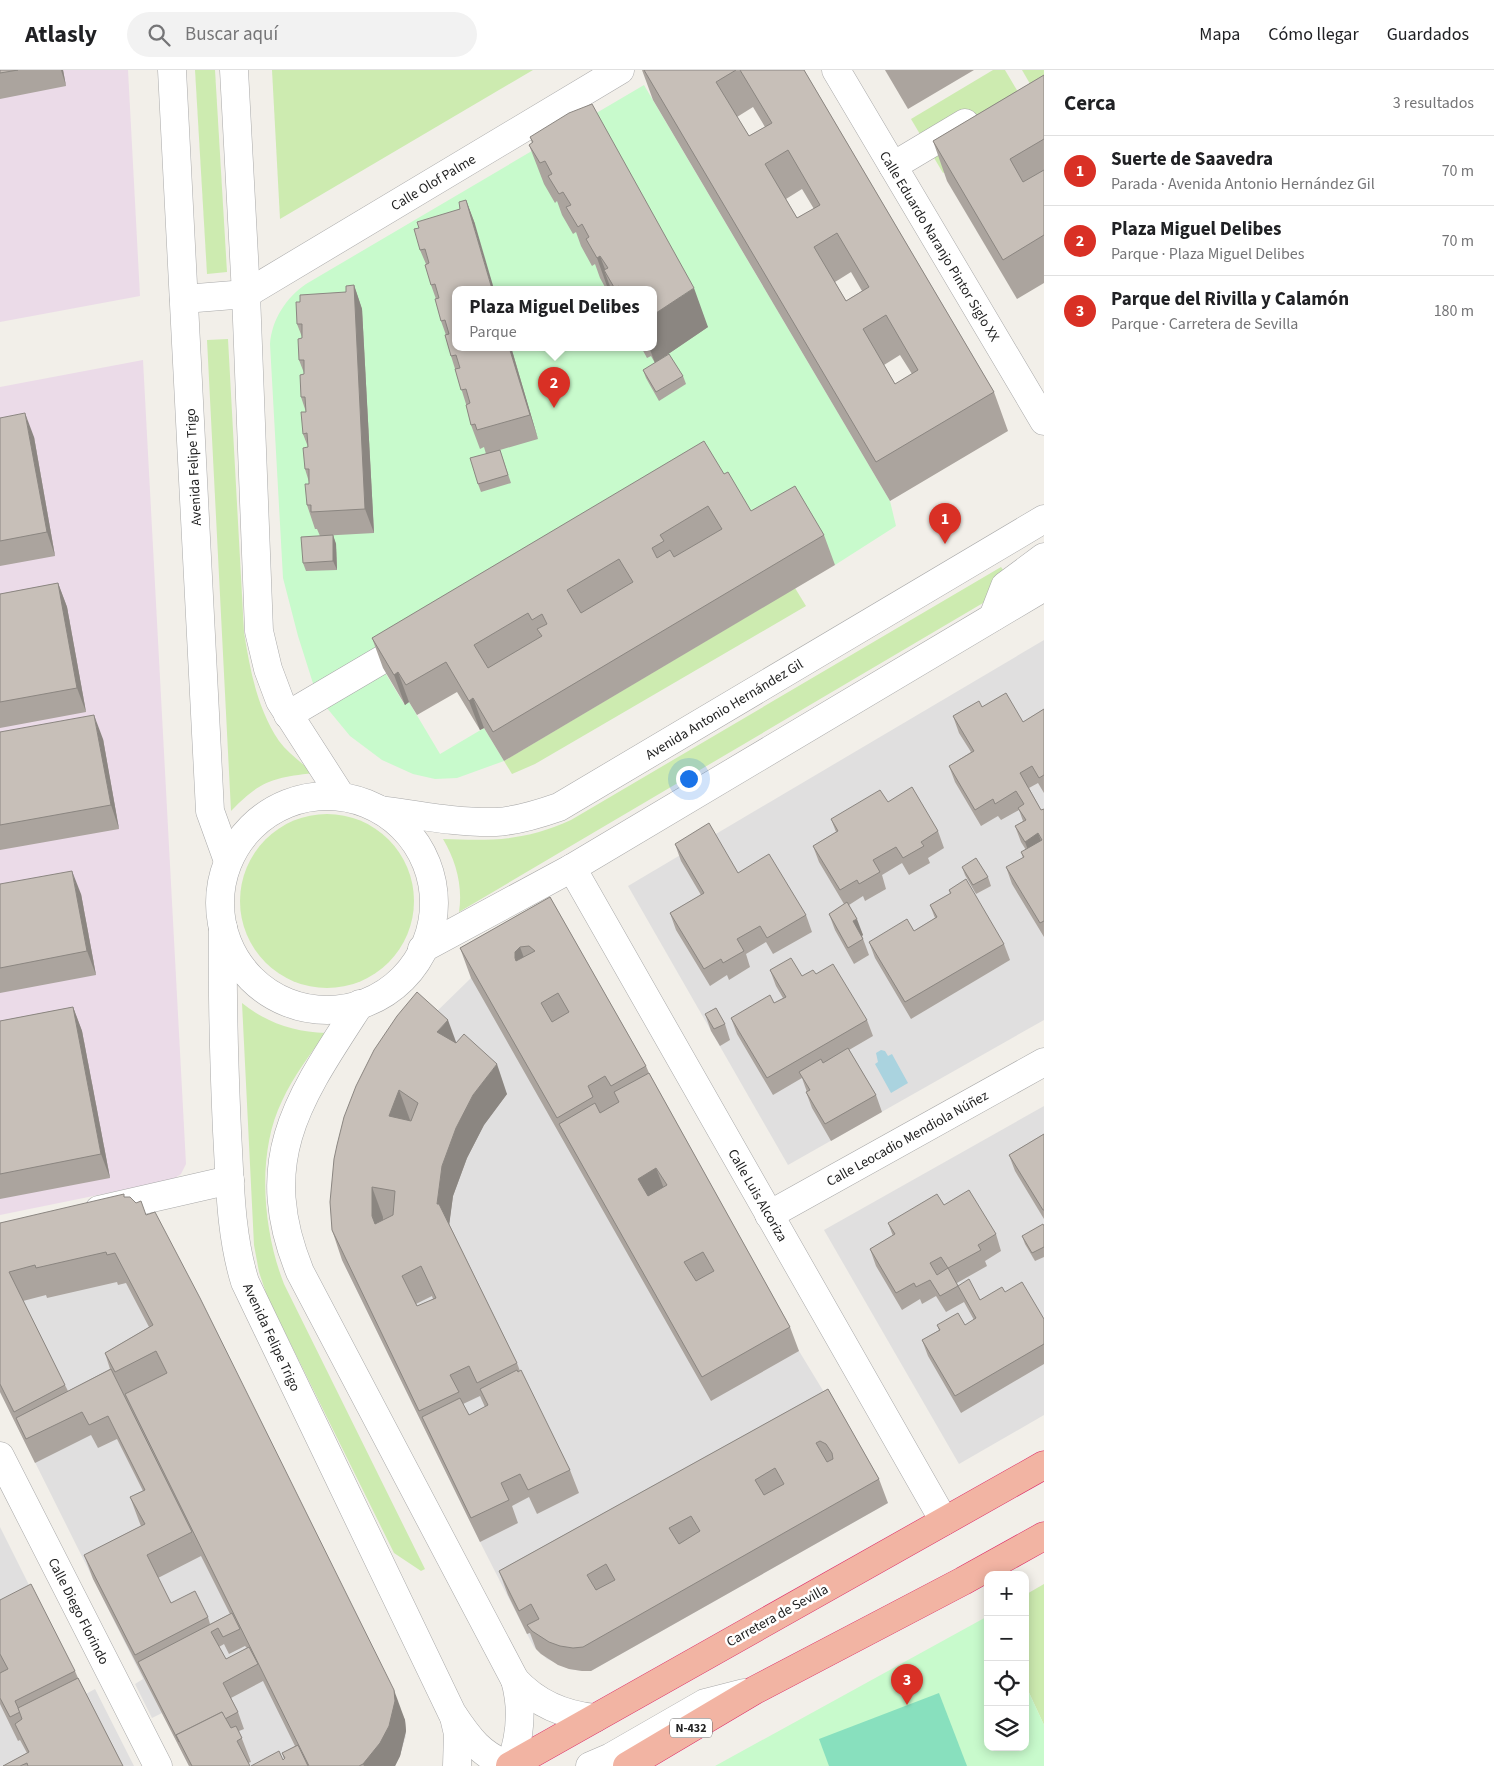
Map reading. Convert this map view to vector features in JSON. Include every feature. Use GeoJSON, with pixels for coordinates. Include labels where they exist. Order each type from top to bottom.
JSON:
{"type":"FeatureCollection","features":[{"type":"Feature","properties":{"kind":"highway","name":"Carretera de Sevilla"},"geometry":{"type":"LineString","coordinates":[[510,1766],[1044,1465]]}},
{"type":"Feature","properties":{"kind":"highway"},"geometry":{"type":"LineString","coordinates":[[755,1690],[963,1582],[1044,1536]]}},
{"type":"Feature","properties":{"kind":"highway","name":"N-432"},"geometry":{"type":"LineString","coordinates":[[626,1766],[755,1690]]}},
{"type":"Feature","properties":{"kind":"street","name":"Avenida Felipe Trigo"},"geometry":{"type":"LineString","coordinates":[[172,70],[210,810],[228,861]]}},
{"type":"Feature","properties":{"kind":"street"},"geometry":{"type":"LineString","coordinates":[[234,70],[246,294],[259,631],[268,669],[280,701],[341,796]]}},
{"type":"Feature","properties":{"kind":"street","name":"Calle Olof Palme"},"geometry":{"type":"LineString","coordinates":[[246,294],[620,70]]}},
{"type":"Feature","properties":{"kind":"street","name":"Calle Eduardo Naranjo Pintor Siglo XX"},"geometry":{"type":"LineString","coordinates":[[836,70],[1044,421]]}},
{"type":"Feature","properties":{"kind":"street"},"geometry":{"type":"LineString","coordinates":[[893,166],[985,111]]}},
{"type":"Feature","properties":{"kind":"street"},"geometry":{"type":"LineString","coordinates":[[184,299],[246,294]]}},
{"type":"Feature","properties":{"kind":"street","name":"Avenida Antonio Hernández Gil"},"geometry":{"type":"LineString","coordinates":[[381,810],[438,818],[496,822],[528,817],[559,807],[1044,520]]}},
{"type":"Feature","properties":{"kind":"street"},"geometry":{"type":"LineString","coordinates":[[993,617],[1005,586],[1044,557]]}},
{"type":"Feature","properties":{"kind":"street"},"geometry":{"type":"LineString","coordinates":[[422,949],[572,868],[1044,587]]}},
{"type":"Feature","properties":{"kind":"street"},"geometry":{"type":"LineString","coordinates":[[288,715],[434,628]]}},
{"type":"Feature","properties":{"kind":"street"},"geometry":{"type":"LineString","coordinates":[[324,795],[341,796],[359,800],[381,810],[396,821],[410,836],[428,867],[434,902],[431,925],[412,968],[395,985],[372,1000],[327,1010],[300,1007],[275,997],[252,980],[234,957],[223,928],[220,892],[228,861],[238,842],[252,826],[270,812],[285,804],[303,798],[324,795]]}},
{"type":"Feature","properties":{"kind":"street","name":"Calle Luis Alcoriza"},"geometry":{"type":"LineString","coordinates":[[572,868],[944,1521]]}},
{"type":"Feature","properties":{"kind":"street","name":"Avenida Felipe Trigo"},"geometry":{"type":"LineString","coordinates":[[223,928],[222,992],[230,1180],[238,1258],[245,1282],[452,1713],[458,1734],[457,1766]]}},
{"type":"Feature","properties":{"kind":"street"},"geometry":{"type":"LineString","coordinates":[[360,1004],[322,1062],[292,1121],[281,1170],[281,1196],[288,1238],[300,1272],[515,1680],[523,1689],[550,1707],[572,1714],[595,1718]]}},
{"type":"Feature","properties":{"kind":"street","name":"Calle Leocadio Mendiola Núñez"},"geometry":{"type":"LineString","coordinates":[[769,1215],[1044,1062]]}},
{"type":"Feature","properties":{"kind":"street"},"geometry":{"type":"LineString","coordinates":[[77,1215],[230,1180]]}},
{"type":"Feature","properties":{"kind":"street","name":"Calle Diego Florindo"},"geometry":{"type":"LineString","coordinates":[[0,1456],[158,1766]]}},
{"type":"Feature","properties":{"kind":"street"},"geometry":{"type":"LineString","coordinates":[[510,1766],[516,1745],[520,1713],[515,1680]]}},
{"type":"Feature","properties":{"kind":"street"},"geometry":{"type":"LineString","coordinates":[[590,1766],[610,1757],[705,1703],[755,1690]]}},
{"type":"Feature","properties":{"kind":"street","name":"Avenida Felipe Trigo"},"geometry":{"type":"LineString","coordinates":[[452,1713],[483,1752],[510,1766]]}},
{"type":"Feature","properties":{"kind":"shaded area"},"geometry":{"type":"Polygon","coordinates":[[[0,70],[128,70],[140,296],[0,322],[0,70]]]}},
{"type":"Feature","properties":{"kind":"shaded area"},"geometry":{"type":"Polygon","coordinates":[[[143,360],[186,1164],[181,1174],[172,1180],[0,1215],[0,387],[143,360]]]}},
{"type":"Feature","properties":{"kind":"shaded area"},"geometry":{"type":"Polygon","coordinates":[[[1044,640],[1044,1020],[788,1165],[628,886],[1044,640]]]}},
{"type":"Feature","properties":{"kind":"shaded area"},"geometry":{"type":"Polygon","coordinates":[[[561,927],[799,1351],[888,1503],[591,1671],[569,1669],[547,1659],[534,1647],[480,1542],[342,1260],[341,1232],[427,1021],[471,978],[561,927]]]}},
{"type":"Feature","properties":{"kind":"shaded area"},"geometry":{"type":"Polygon","coordinates":[[[1044,1106],[1044,1415],[959,1464],[824,1230],[1044,1106]]]}},
{"type":"Feature","properties":{"kind":"shaded area"},"geometry":{"type":"Polygon","coordinates":[[[135,1224],[210,1328],[405,1720],[406,1736],[395,1766],[189,1766],[162,1713],[152,1718],[135,1684],[143,1679],[0,1392],[0,1255],[135,1224]]]}},
{"type":"Feature","properties":{"kind":"shaded area"},"geometry":{"type":"Polygon","coordinates":[[[0,1527],[84,1695],[95,1689],[134,1766],[0,1766],[0,1527]]]}},
{"type":"Feature","properties":{"kind":"green space"},"geometry":{"type":"Polygon","coordinates":[[[195,70],[215,70],[227,272],[207,274],[195,70]]]}},
{"type":"Feature","properties":{"kind":"green space"},"geometry":{"type":"Polygon","coordinates":[[[272,70],[533,70],[280,219],[272,70]]]}},
{"type":"Feature","properties":{"kind":"green space"},"geometry":{"type":"Polygon","coordinates":[[[993,70],[1005,70],[1034,119],[943,173],[911,119],[993,70]]]}},
{"type":"Feature","properties":{"kind":"green space"},"geometry":{"type":"Polygon","coordinates":[[[1022,70],[1044,70],[1044,108],[1022,70]]]}},
{"type":"Feature","properties":{"kind":"green space"},"geometry":{"type":"Polygon","coordinates":[[[644,85],[890,501],[896,526],[835,565],[806,516],[383,669],[404,704],[409,702],[440,754],[484,728],[504,761],[457,778],[435,779],[413,774],[382,760],[350,736],[317,696],[298,636],[283,578],[270,344],[271,335],[281,310],[306,284],[644,85]]]}},
{"type":"Feature","properties":{"kind":"green space"},"geometry":{"type":"Polygon","coordinates":[[[228,339],[244,632],[249,660],[260,702],[271,728],[279,741],[291,754],[313,773],[277,779],[267,783],[250,793],[231,811],[207,340],[228,339]]]}},
{"type":"Feature","properties":{"kind":"green space"},"geometry":{"type":"Polygon","coordinates":[[[1001,567],[1004,571],[983,603],[459,912],[459,883],[452,856],[443,839],[477,840],[523,836],[571,820],[1001,567]]]}},
{"type":"Feature","properties":{"kind":"green space"},"geometry":{"type":"Polygon","coordinates":[[[795,588],[806,606],[535,764],[512,774],[504,761],[795,588]]]}},
{"type":"Feature","properties":{"kind":"green space"},"geometry":{"type":"Polygon","coordinates":[[[327,814],[344,816],[360,821],[382,834],[394,846],[410,876],[414,901],[412,918],[407,934],[394,956],[382,968],[352,984],[327,988],[310,986],[294,981],[272,968],[260,956],[244,926],[240,901],[242,884],[247,868],[260,846],[272,834],[302,818],[327,814]]]}},
{"type":"Feature","properties":{"kind":"green space"},"geometry":{"type":"Polygon","coordinates":[[[242,1003],[261,1016],[281,1025],[303,1031],[326,1033],[291,1083],[274,1122],[268,1144],[265,1192],[271,1240],[284,1284],[425,1569],[421,1571],[394,1553],[267,1296],[259,1272],[254,1245],[242,1003]]]}},
{"type":"Feature","properties":{"kind":"green space"},"geometry":{"type":"Polygon","coordinates":[[[1044,1584],[1044,1725],[1029,1693],[1029,1593],[1044,1584]]]}},
{"type":"Feature","properties":{"kind":"green space"},"geometry":{"type":"Polygon","coordinates":[[[984,1618],[984,1751],[1029,1751],[1029,1693],[1044,1725],[1044,1766],[715,1766],[984,1618]]]}},
{"type":"Feature","properties":{"kind":"green space"},"geometry":{"type":"Polygon","coordinates":[[[939,1693],[967,1766],[829,1766],[819,1739],[939,1693]]]}},
{"type":"Feature","properties":{"kind":"water"},"geometry":{"type":"Polygon","coordinates":[[[881,1050],[885,1051],[888,1056],[892,1054],[908,1083],[891,1093],[875,1064],[878,1062],[876,1053],[881,1050]]]}},
{"type":"Feature","properties":{"kind":"building"},"geometry":{"type":"Polygon","coordinates":[[[0,70],[18,70],[0,73],[0,70]]]}},
{"type":"Feature","properties":{"kind":"building"},"geometry":{"type":"Polygon","coordinates":[[[644,70],[736,70],[716,82],[749,136],[772,123],[740,70],[804,70],[994,392],[876,462],[644,70]],[[788,150],[765,164],[797,218],[820,205],[788,150]],[[837,233],[814,247],[846,301],[869,287],[837,233]],[[886,315],[863,329],[895,384],[918,370],[886,315]]]}},
{"type":"Feature","properties":{"kind":"building"},"geometry":{"type":"Polygon","coordinates":[[[1044,75],[1044,139],[1010,159],[1023,182],[1044,170],[1044,235],[1003,260],[933,141],[1044,75]]]}},
{"type":"Feature","properties":{"kind":"building"},"geometry":{"type":"Polygon","coordinates":[[[592,104],[694,288],[657,312],[657,286],[613,286],[604,270],[608,268],[600,256],[597,258],[586,239],[589,237],[582,224],[578,227],[566,207],[571,205],[563,192],[559,194],[548,176],[552,174],[545,161],[540,163],[529,145],[533,142],[530,137],[569,113],[592,104]]]}},
{"type":"Feature","properties":{"kind":"building"},"geometry":{"type":"Polygon","coordinates":[[[466,200],[491,286],[452,286],[452,351],[510,351],[530,415],[477,430],[475,424],[471,425],[466,405],[470,403],[466,389],[461,390],[455,369],[460,368],[456,355],[451,356],[445,335],[449,334],[445,320],[441,321],[435,299],[439,298],[435,284],[431,285],[425,265],[429,263],[425,249],[420,250],[414,229],[419,228],[417,222],[460,209],[459,202],[466,200]]]}},
{"type":"Feature","properties":{"kind":"building"},"geometry":{"type":"Polygon","coordinates":[[[354,285],[365,509],[311,512],[311,505],[307,505],[305,484],[309,484],[309,469],[305,469],[303,448],[308,447],[307,433],[303,434],[301,412],[306,412],[305,397],[301,397],[300,375],[304,374],[304,360],[299,360],[298,339],[302,338],[302,324],[297,324],[296,302],[300,302],[300,295],[346,292],[346,286],[354,285]]]}},
{"type":"Feature","properties":{"kind":"building"},"geometry":{"type":"Polygon","coordinates":[[[669,354],[683,376],[656,392],[643,370],[669,354]]]}},
{"type":"Feature","properties":{"kind":"building"},"geometry":{"type":"Polygon","coordinates":[[[25,413],[47,532],[0,541],[0,418],[25,413]]]}},
{"type":"Feature","properties":{"kind":"building"},"geometry":{"type":"Polygon","coordinates":[[[704,441],[724,474],[728,472],[751,511],[795,486],[824,535],[493,732],[473,698],[469,701],[446,662],[406,685],[398,672],[394,675],[372,638],[704,441]],[[708,506],[660,535],[664,541],[652,548],[657,558],[670,550],[674,557],[722,529],[708,506]],[[619,559],[567,590],[581,613],[633,582],[619,559]],[[528,613],[474,645],[488,668],[542,636],[537,629],[547,624],[542,614],[532,620],[528,613]]]}},
{"type":"Feature","properties":{"kind":"building"},"geometry":{"type":"Polygon","coordinates":[[[500,450],[508,475],[478,484],[470,458],[500,450]]]}},
{"type":"Feature","properties":{"kind":"building"},"geometry":{"type":"Polygon","coordinates":[[[333,535],[333,561],[303,563],[301,537],[333,535]]]}},
{"type":"Feature","properties":{"kind":"building"},"geometry":{"type":"Polygon","coordinates":[[[58,583],[77,688],[0,702],[0,594],[58,583]]]}},
{"type":"Feature","properties":{"kind":"building"},"geometry":{"type":"Polygon","coordinates":[[[1006,693],[1023,722],[1044,709],[1044,775],[1039,778],[1032,766],[1020,773],[1041,810],[1044,809],[1044,921],[1040,923],[1006,867],[1024,857],[1021,852],[1042,840],[1038,833],[1025,842],[1015,826],[1026,820],[1018,808],[1024,804],[1016,791],[995,804],[993,799],[975,810],[949,766],[974,751],[953,716],[979,701],[982,707],[1006,693]]]}},
{"type":"Feature","properties":{"kind":"building"},"geometry":{"type":"Polygon","coordinates":[[[94,715],[111,805],[0,825],[0,732],[94,715]]]}},
{"type":"Feature","properties":{"kind":"building"},"geometry":{"type":"Polygon","coordinates":[[[912,787],[938,831],[921,842],[924,846],[903,858],[896,847],[873,860],[880,872],[859,884],[857,880],[840,890],[813,846],[838,831],[831,819],[880,790],[888,802],[912,787]]]}},
{"type":"Feature","properties":{"kind":"building"},"geometry":{"type":"Polygon","coordinates":[[[709,823],[738,873],[769,854],[806,915],[767,938],[760,926],[737,939],[744,951],[723,963],[721,959],[704,969],[670,913],[704,893],[675,844],[709,823]]]}},
{"type":"Feature","properties":{"kind":"building"},"geometry":{"type":"Polygon","coordinates":[[[976,858],[988,877],[973,885],[962,867],[976,858]]]}},
{"type":"Feature","properties":{"kind":"building"},"geometry":{"type":"Polygon","coordinates":[[[72,871],[87,951],[0,968],[0,884],[72,871]]]}},
{"type":"Feature","properties":{"kind":"building"},"geometry":{"type":"Polygon","coordinates":[[[966,879],[1004,944],[905,1002],[869,942],[907,919],[914,931],[937,917],[930,905],[951,893],[949,890],[966,879]]]}},
{"type":"Feature","properties":{"kind":"building"},"geometry":{"type":"Polygon","coordinates":[[[550,897],[646,1066],[611,1086],[605,1076],[588,1086],[593,1097],[557,1118],[460,948],[550,897]],[[529,946],[520,947],[515,952],[516,961],[535,951],[529,946]],[[558,993],[541,1003],[552,1022],[569,1012],[558,993]]]}},
{"type":"Feature","properties":{"kind":"building"},"geometry":{"type":"Polygon","coordinates":[[[847,902],[857,919],[853,921],[863,939],[848,948],[829,914],[847,902]]]}},
{"type":"Feature","properties":{"kind":"building"},"geometry":{"type":"Polygon","coordinates":[[[791,958],[802,976],[813,970],[816,974],[833,964],[867,1020],[767,1078],[731,1018],[770,995],[774,1003],[786,997],[770,970],[791,958]]]}},
{"type":"Feature","properties":{"kind":"building"},"geometry":{"type":"Polygon","coordinates":[[[417,992],[448,1020],[437,1032],[456,1043],[464,1034],[497,1064],[473,1095],[456,1128],[442,1166],[437,1204],[439,1204],[517,1363],[477,1383],[469,1366],[450,1375],[459,1392],[419,1411],[332,1230],[330,1202],[334,1159],[344,1117],[356,1086],[374,1050],[397,1016],[417,992]],[[399,1090],[389,1116],[411,1121],[418,1103],[399,1090]],[[372,1187],[372,1216],[375,1224],[393,1215],[395,1191],[372,1187]],[[421,1266],[402,1276],[417,1306],[436,1298],[421,1266]]]}},
{"type":"Feature","properties":{"kind":"building"},"geometry":{"type":"Polygon","coordinates":[[[73,1007],[101,1154],[0,1174],[0,1021],[73,1007]]]}},
{"type":"Feature","properties":{"kind":"building"},"geometry":{"type":"Polygon","coordinates":[[[716,1008],[725,1024],[714,1029],[705,1014],[716,1008]]]}},
{"type":"Feature","properties":{"kind":"building"},"geometry":{"type":"Polygon","coordinates":[[[848,1048],[876,1095],[825,1124],[806,1092],[810,1090],[799,1072],[821,1059],[823,1063],[848,1048]]]}},
{"type":"Feature","properties":{"kind":"building"},"geometry":{"type":"Polygon","coordinates":[[[649,1073],[790,1327],[702,1377],[559,1124],[595,1103],[600,1113],[619,1102],[614,1092],[649,1073]],[[656,1168],[638,1179],[648,1196],[667,1185],[656,1168]],[[703,1252],[684,1262],[696,1281],[714,1271],[703,1252]]]}},
{"type":"Feature","properties":{"kind":"building"},"geometry":{"type":"Polygon","coordinates":[[[1044,1134],[1044,1210],[1043,1210],[1009,1155],[1044,1134]]]}},
{"type":"Feature","properties":{"kind":"building"},"geometry":{"type":"Polygon","coordinates":[[[969,1190],[996,1234],[978,1245],[981,1250],[948,1268],[958,1286],[940,1296],[930,1280],[916,1287],[914,1283],[896,1293],[870,1249],[895,1234],[888,1223],[937,1194],[944,1205],[969,1190]],[[941,1257],[930,1263],[937,1275],[948,1268],[941,1257]]]}},
{"type":"Feature","properties":{"kind":"building"},"geometry":{"type":"Polygon","coordinates":[[[124,1194],[124,1197],[130,1197],[136,1203],[141,1201],[146,1215],[155,1212],[200,1298],[394,1690],[395,1701],[389,1726],[380,1743],[363,1764],[359,1766],[309,1766],[125,1394],[167,1373],[156,1351],[115,1372],[105,1353],[153,1325],[115,1253],[107,1255],[106,1252],[36,1268],[35,1265],[9,1272],[65,1385],[14,1412],[0,1384],[0,1223],[124,1194]]]}},
{"type":"Feature","properties":{"kind":"building"},"geometry":{"type":"Polygon","coordinates":[[[1043,1224],[1044,1247],[1032,1253],[1022,1236],[1043,1224]]]}},
{"type":"Feature","properties":{"kind":"building"},"geometry":{"type":"Polygon","coordinates":[[[969,1279],[980,1300],[1002,1287],[1005,1292],[1022,1282],[1044,1319],[1044,1344],[955,1396],[922,1340],[940,1330],[937,1325],[958,1313],[965,1325],[976,1318],[958,1286],[969,1279]]]}},
{"type":"Feature","properties":{"kind":"building"},"geometry":{"type":"Polygon","coordinates":[[[111,1369],[192,1532],[147,1555],[171,1603],[195,1591],[208,1617],[135,1655],[84,1555],[145,1524],[130,1497],[145,1490],[108,1416],[89,1425],[82,1412],[26,1439],[16,1418],[111,1369]]]}},
{"type":"Feature","properties":{"kind":"building"},"geometry":{"type":"Polygon","coordinates":[[[517,1370],[518,1372],[521,1370],[570,1470],[528,1490],[520,1474],[501,1483],[509,1500],[471,1518],[422,1417],[460,1398],[469,1415],[488,1405],[480,1389],[517,1370]]]}},
{"type":"Feature","properties":{"kind":"building"},"geometry":{"type":"Polygon","coordinates":[[[828,1389],[879,1479],[583,1647],[560,1646],[549,1642],[532,1631],[527,1625],[539,1619],[531,1604],[519,1611],[499,1571],[828,1389]],[[820,1441],[816,1443],[827,1462],[833,1459],[832,1453],[826,1444],[820,1441]],[[775,1468],[755,1480],[764,1495],[784,1484],[775,1468]],[[691,1516],[669,1528],[679,1544],[700,1531],[691,1516]],[[606,1564],[587,1575],[596,1590],[615,1580],[606,1564]]]}},
{"type":"Feature","properties":{"kind":"building"},"geometry":{"type":"Polygon","coordinates":[[[31,1584],[75,1671],[15,1701],[20,1712],[10,1717],[0,1698],[0,1673],[8,1669],[0,1654],[0,1600],[31,1584]]]}},
{"type":"Feature","properties":{"kind":"building"},"geometry":{"type":"Polygon","coordinates":[[[232,1613],[240,1629],[223,1637],[218,1628],[211,1632],[226,1659],[249,1647],[258,1664],[223,1683],[238,1712],[225,1719],[222,1712],[176,1735],[179,1742],[138,1662],[232,1613]]]}},
{"type":"Feature","properties":{"kind":"building"},"geometry":{"type":"Polygon","coordinates":[[[78,1678],[123,1766],[28,1766],[27,1763],[20,1766],[3,1766],[29,1752],[15,1724],[22,1719],[18,1708],[78,1678]]]}},
{"type":"Feature","properties":{"kind":"building"},"geometry":{"type":"Polygon","coordinates":[[[222,1712],[231,1728],[236,1726],[242,1738],[237,1741],[250,1766],[192,1766],[176,1735],[222,1712]]]}},
{"type":"Feature","properties":{"kind":"building"},"geometry":{"type":"Polygon","coordinates":[[[298,1745],[308,1766],[251,1766],[279,1751],[283,1760],[285,1758],[282,1753],[298,1745]]]}},
{"type":"Feature","properties":{"kind":"place","name":"Plaza Miguel Delibes"},"geometry":{"type":"Point","coordinates":[554,408]}},
{"type":"Feature","properties":{"kind":"place","name":"Suerte de Saavedra"},"geometry":{"type":"Point","coordinates":[945,544]}},
{"type":"Feature","properties":{"kind":"place","name":"Parque del Rivilla y Calamón"},"geometry":{"type":"Point","coordinates":[907,1705]}}]}
